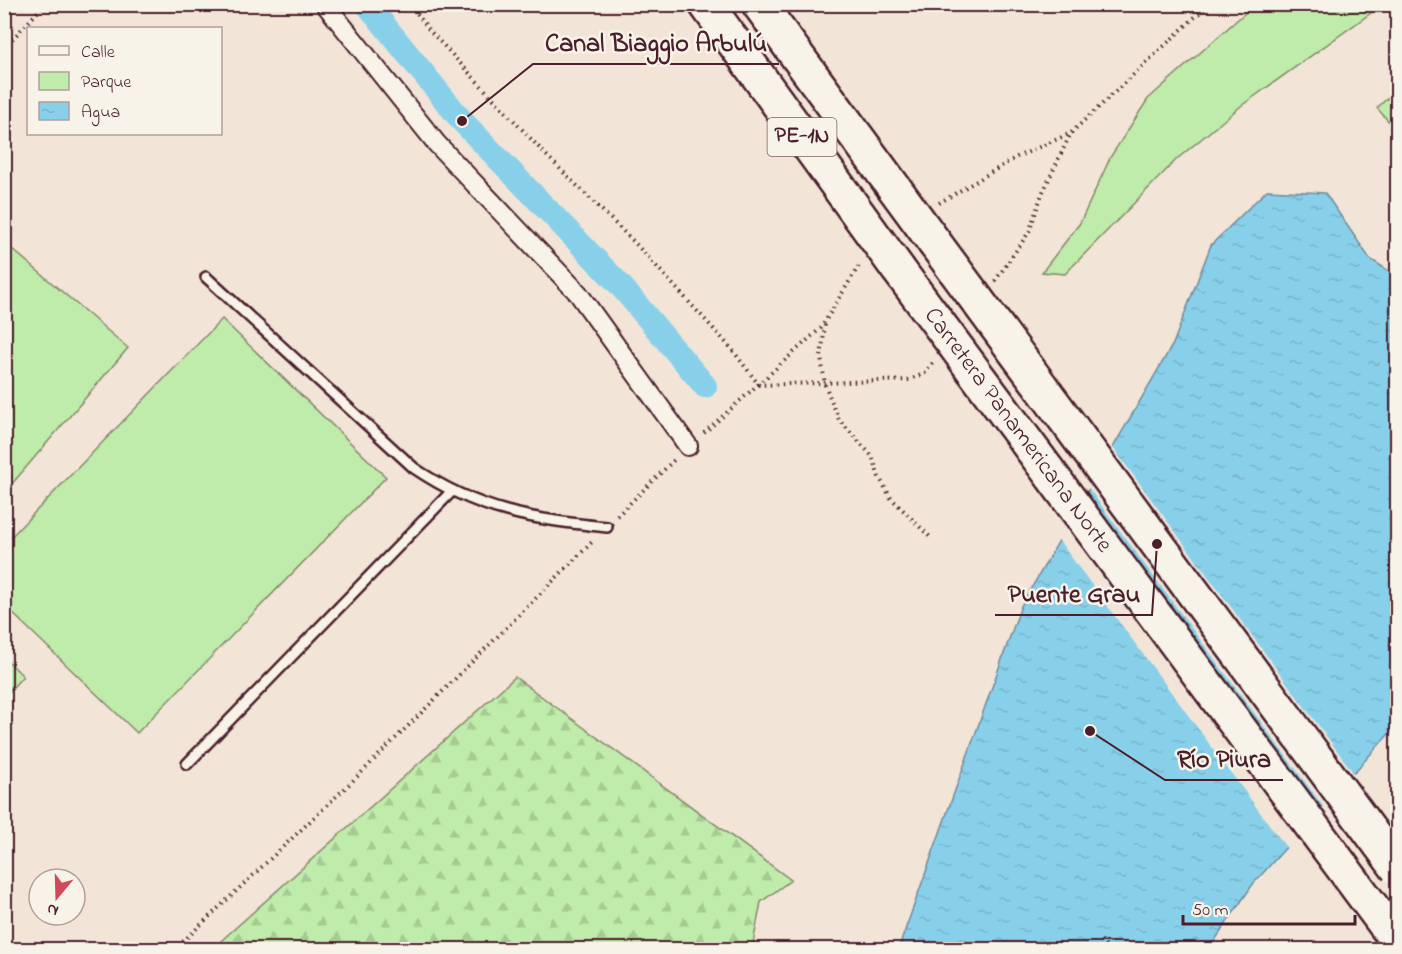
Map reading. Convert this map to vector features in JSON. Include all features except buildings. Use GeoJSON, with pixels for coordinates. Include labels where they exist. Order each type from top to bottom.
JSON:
{"type":"FeatureCollection","features":[{"type":"Feature","properties":{"kind":"highway","name":"Carretera Panamericana Norte"},"geometry":{"type":"LineString","coordinates":[[705,4],[898,269],[1398,942]]}},
{"type":"Feature","properties":{"kind":"highway","name":"Carretera Panamericana Norte"},"geometry":{"type":"LineString","coordinates":[[759,4],[1398,869]]}},
{"type":"Feature","properties":{"kind":"street"},"geometry":{"type":"LineString","coordinates":[[324,4],[437,144],[578,293],[688,446]]}},
{"type":"Feature","properties":{"kind":"lane"},"geometry":{"type":"LineString","coordinates":[[206,277],[414,468],[480,505],[537,520],[607,527]]}},
{"type":"Feature","properties":{"kind":"lane"},"geometry":{"type":"LineString","coordinates":[[187,764],[452,491]]}},
{"type":"Feature","properties":{"kind":"path"},"geometry":{"type":"LineString","coordinates":[[4,48],[45,4]]}},
{"type":"Feature","properties":{"kind":"path"},"geometry":{"type":"LineString","coordinates":[[410,4],[430,31],[546,155],[635,243],[731,348],[759,385]]}},
{"type":"Feature","properties":{"kind":"path"},"geometry":{"type":"LineString","coordinates":[[914,216],[964,190],[1017,157],[1071,133],[1209,4]]}},
{"type":"Feature","properties":{"kind":"path"},"geometry":{"type":"LineString","coordinates":[[174,950],[361,773],[688,446],[759,385],[826,321],[875,237]]}},
{"type":"Feature","properties":{"kind":"path"},"geometry":{"type":"LineString","coordinates":[[826,321],[821,357],[825,385],[839,420],[872,456],[879,477],[891,498],[930,537]]}},
{"type":"Feature","properties":{"kind":"path"},"geometry":{"type":"LineString","coordinates":[[1101,940],[1109,950]]}},
{"type":"Feature","properties":{"kind":"green space"},"geometry":{"type":"Polygon","coordinates":[[[1254,5],[1382,5],[1241,106],[1177,159],[1065,274],[1042,272],[1080,223],[1111,156],[1148,99],[1254,5]]]}},
{"type":"Feature","properties":{"kind":"green space"},"geometry":{"type":"Polygon","coordinates":[[[1397,89],[1397,131],[1377,108],[1397,89]]]}},
{"type":"Feature","properties":{"kind":"green space"},"geometry":{"type":"Polygon","coordinates":[[[5,243],[128,348],[5,492],[5,243]]]}},
{"type":"Feature","properties":{"kind":"green space"},"geometry":{"type":"Polygon","coordinates":[[[222,319],[386,477],[137,733],[5,606],[5,543],[222,319]]]}},
{"type":"Feature","properties":{"kind":"green space"},"geometry":{"type":"Polygon","coordinates":[[[5,658],[23,676],[4,696],[5,658]]]}},
{"type":"Feature","properties":{"kind":"green space"},"geometry":{"type":"Polygon","coordinates":[[[515,677],[791,880],[761,902],[752,949],[212,949],[515,677]]]}},
{"type":"Feature","properties":{"kind":"water"},"geometry":{"type":"Polygon","coordinates":[[[1267,190],[1325,193],[1370,259],[1397,276],[1397,725],[1253,884],[1209,949],[898,950],[1021,606],[1173,344],[1211,245],[1267,190]]]}},
{"type":"Feature","properties":{"kind":"pier"},"geometry":{"type":"Polygon","coordinates":[[[1111,445],[1355,775],[1325,809],[1087,486],[1111,445]]]}},
{"type":"Feature","properties":{"kind":"pier"},"geometry":{"type":"Polygon","coordinates":[[[1081,496],[1318,817],[1288,850],[1057,538],[1081,496]]]}},
{"type":"Feature","properties":{"kind":"waterway"},"geometry":{"type":"LineString","coordinates":[[367,4],[462,121],[620,285],[705,386]]}},
{"type":"Feature","properties":{"kind":"place","name":"Canal Biaggio Arbulú"},"geometry":{"type":"Point","coordinates":[462,121]}},
{"type":"Feature","properties":{"kind":"place","name":"Puente Grau"},"geometry":{"type":"Point","coordinates":[1157,544]}},
{"type":"Feature","properties":{"kind":"place","name":"Río Piura"},"geometry":{"type":"Point","coordinates":[1090,731]}}]}
